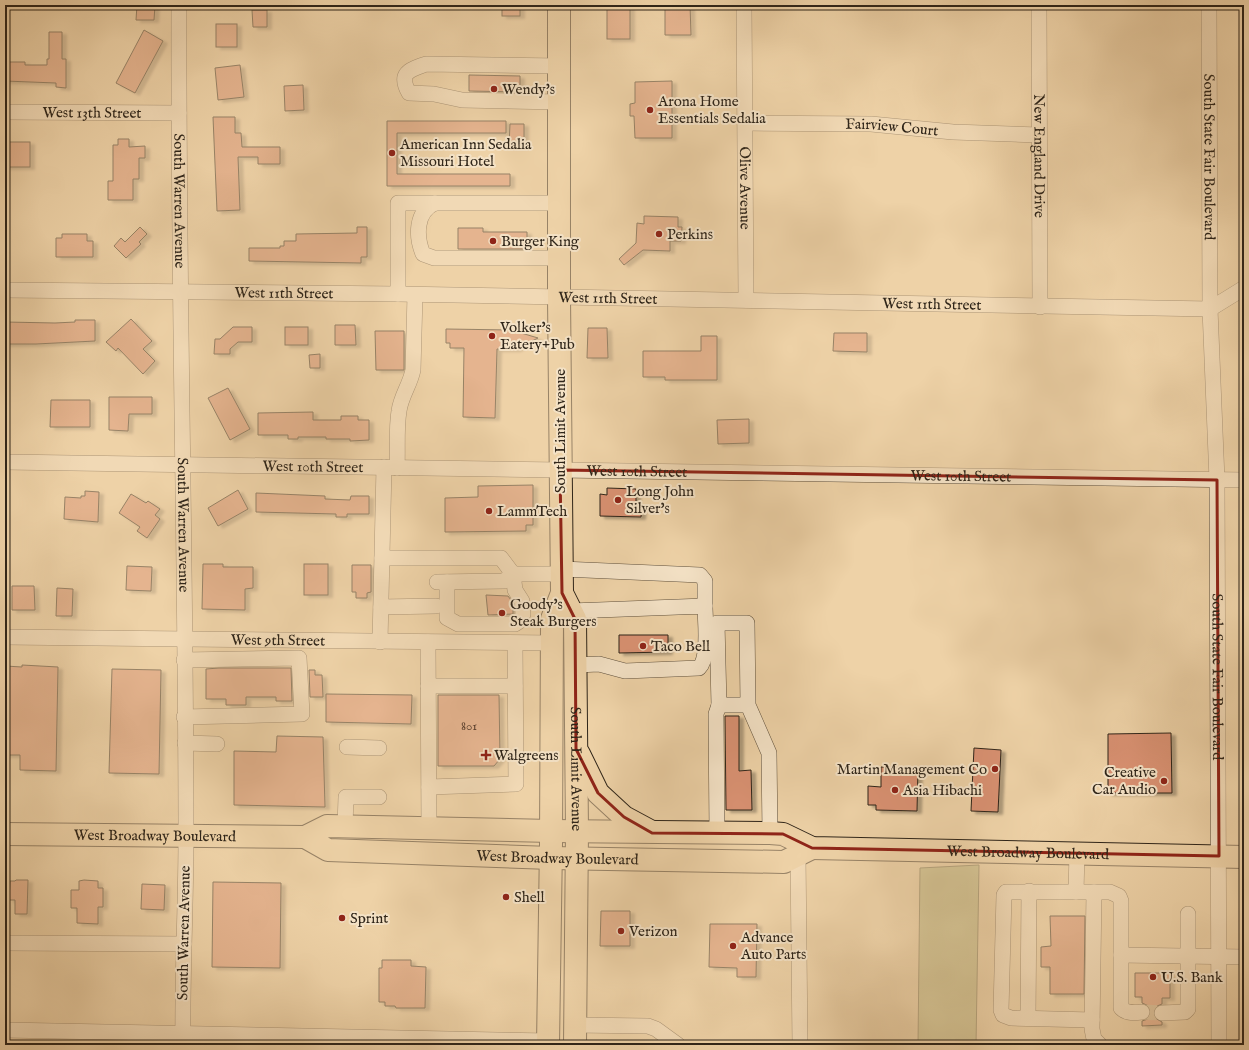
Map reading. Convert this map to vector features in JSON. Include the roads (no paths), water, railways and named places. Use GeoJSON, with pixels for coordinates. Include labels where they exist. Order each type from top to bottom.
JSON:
{"type":"FeatureCollection","features":[{"type":"Feature","properties":{"kind":"highway","name":"South Limit Avenue"},"geometry":{"type":"LineString","coordinates":[[559,5],[558,102],[560,470],[564,587],[575,618],[576,665],[577,858],[575,1035]]}},
{"type":"Feature","properties":{"kind":"highway","name":"South Limit Avenue"},"geometry":{"type":"LineString","coordinates":[[548,1043],[551,858],[551,644],[552,618],[564,587]]}},
{"type":"Feature","properties":{"kind":"highway"},"geometry":{"type":"LineString","coordinates":[[576,749],[598,793],[624,817],[652,832]]}},
{"type":"Feature","properties":{"kind":"highway","name":"West Broadway Boulevard"},"geometry":{"type":"LineString","coordinates":[[5,834],[304,837],[327,826],[551,831],[770,833],[783,834],[805,851]]}},
{"type":"Feature","properties":{"kind":"highway","name":"West Broadway Boulevard"},"geometry":{"type":"LineString","coordinates":[[304,837],[328,850],[551,858],[784,862],[805,851],[1077,853],[1244,857]]}},
{"type":"Feature","properties":{"kind":"street","name":"South Warren Avenue"},"geometry":{"type":"LineString","coordinates":[[179,5],[179,293],[183,465],[186,837],[183,1039]]}},
{"type":"Feature","properties":{"kind":"street","name":"Olive Avenue"},"geometry":{"type":"LineString","coordinates":[[744,5],[746,300]]}},
{"type":"Feature","properties":{"kind":"street","name":"New England Drive"},"geometry":{"type":"LineString","coordinates":[[1038,5],[1040,307]]}},
{"type":"Feature","properties":{"kind":"street","name":"South State Fair Boulevard"},"geometry":{"type":"LineString","coordinates":[[1209,5],[1210,309],[1217,480],[1219,1045]]}},
{"type":"Feature","properties":{"kind":"street"},"geometry":{"type":"LineString","coordinates":[[558,102],[462,100],[434,94],[409,93],[405,85],[405,76],[410,70],[426,64],[559,66]]}},
{"type":"Feature","properties":{"kind":"street","name":"West 13th Street"},"geometry":{"type":"LineString","coordinates":[[5,112],[179,112]]}},
{"type":"Feature","properties":{"kind":"street","name":"Fairview Court"},"geometry":{"type":"LineString","coordinates":[[745,123],[871,124],[953,132],[1039,136]]}},
{"type":"Feature","properties":{"kind":"street"},"geometry":{"type":"LineString","coordinates":[[398,294],[398,203],[559,203]]}},
{"type":"Feature","properties":{"kind":"street"},"geometry":{"type":"LineString","coordinates":[[434,258],[423,254],[419,244],[418,231],[419,220],[430,205],[435,203]]}},
{"type":"Feature","properties":{"kind":"street"},"geometry":{"type":"LineString","coordinates":[[398,258],[559,258]]}},
{"type":"Feature","properties":{"kind":"street"},"geometry":{"type":"LineString","coordinates":[[1210,309],[1244,288]]}},
{"type":"Feature","properties":{"kind":"street","name":"West 11th Street"},"geometry":{"type":"LineString","coordinates":[[5,290],[179,293],[398,294],[1210,309]]}},
{"type":"Feature","properties":{"kind":"street"},"geometry":{"type":"LineString","coordinates":[[380,642],[382,558],[390,468],[399,412],[403,395],[411,382],[413,370],[415,295]]}},
{"type":"Feature","properties":{"kind":"street","name":"West 10th Street"},"geometry":{"type":"LineString","coordinates":[[5,462],[1244,480]]}},
{"type":"Feature","properties":{"kind":"street"},"geometry":{"type":"LineString","coordinates":[[382,558],[501,558],[513,574],[515,590],[522,601],[523,614],[518,623],[458,624],[449,619]]}},
{"type":"Feature","properties":{"kind":"street"},"geometry":{"type":"LineString","coordinates":[[513,574],[564,587],[705,606]]}},
{"type":"Feature","properties":{"kind":"street"},"geometry":{"type":"LineString","coordinates":[[448,642],[449,619],[442,582],[504,581],[513,574]]}},
{"type":"Feature","properties":{"kind":"street"},"geometry":{"type":"LineString","coordinates":[[564,587],[700,575],[705,581],[705,650],[703,664],[699,668],[626,671],[604,665],[576,665]]}},
{"type":"Feature","properties":{"kind":"street"},"geometry":{"type":"LineString","coordinates":[[380,607],[436,606]]}},
{"type":"Feature","properties":{"kind":"street"},"geometry":{"type":"LineString","coordinates":[[717,833],[716,714],[719,705],[717,623],[747,623],[748,705],[768,753],[770,833]]}},
{"type":"Feature","properties":{"kind":"street","name":"West 9th Street"},"geometry":{"type":"LineString","coordinates":[[5,637],[551,644]]}},
{"type":"Feature","properties":{"kind":"street"},"geometry":{"type":"LineString","coordinates":[[428,642],[429,828]]}},
{"type":"Feature","properties":{"kind":"street"},"geometry":{"type":"LineString","coordinates":[[429,787],[516,784],[515,644]]}},
{"type":"Feature","properties":{"kind":"street"},"geometry":{"type":"LineString","coordinates":[[184,660],[299,658],[302,714],[184,717]]}},
{"type":"Feature","properties":{"kind":"street"},"geometry":{"type":"LineString","coordinates":[[428,686],[516,686]]}},
{"type":"Feature","properties":{"kind":"street"},"geometry":{"type":"LineString","coordinates":[[719,705],[748,705]]}},
{"type":"Feature","properties":{"kind":"street"},"geometry":{"type":"LineString","coordinates":[[185,743],[217,744]]}},
{"type":"Feature","properties":{"kind":"street"},"geometry":{"type":"LineString","coordinates":[[347,747],[379,748]]}},
{"type":"Feature","properties":{"kind":"street"},"geometry":{"type":"LineString","coordinates":[[345,826],[346,797],[379,797]]}},
{"type":"Feature","properties":{"kind":"street"},"geometry":{"type":"LineString","coordinates":[[800,1045],[805,851]]}},
{"type":"Feature","properties":{"kind":"street"},"geometry":{"type":"LineString","coordinates":[[1076,892],[1077,853]]}},
{"type":"Feature","properties":{"kind":"street"},"geometry":{"type":"LineString","coordinates":[[1092,1020],[1006,1018],[1003,1015],[1001,1010],[1004,895],[1010,891],[1110,892],[1119,896],[1121,901],[1122,1008],[1124,1011],[1131,1013],[1142,1012]]}},
{"type":"Feature","properties":{"kind":"street"},"geometry":{"type":"LineString","coordinates":[[1028,1018],[1029,892]]}},
{"type":"Feature","properties":{"kind":"street"},"geometry":{"type":"LineString","coordinates":[[1094,892],[1092,1020],[1094,1039],[1100,1045]]}},
{"type":"Feature","properties":{"kind":"street"},"geometry":{"type":"LineString","coordinates":[[1162,1013],[1185,1012],[1188,1009],[1188,914]]}},
{"type":"Feature","properties":{"kind":"street"},"geometry":{"type":"LineString","coordinates":[[5,943],[184,944]]}},
{"type":"Feature","properties":{"kind":"street"},"geometry":{"type":"LineString","coordinates":[[1121,955],[1244,957]]}},
{"type":"Feature","properties":{"kind":"street"},"geometry":{"type":"LineString","coordinates":[[575,1035],[648,1026],[656,1029],[678,1045]]}},
{"type":"Feature","properties":{"kind":"street"},"geometry":{"type":"LineString","coordinates":[[5,1030],[183,1039],[548,1043]]}},
{"type":"Feature","properties":{"kind":"tunnel"},"geometry":{"type":"LineString","coordinates":[[1142,1012],[1162,1013]]}},
{"type":"Feature","properties":{"kind":"place","name":"Wendy's"},"geometry":{"type":"Point","coordinates":[494,89]}},
{"type":"Feature","properties":{"kind":"place","name":"Arona Home Essentials Sedalia"},"geometry":{"type":"Point","coordinates":[650,110]}},
{"type":"Feature","properties":{"kind":"place","name":"American Inn Sedalia Missouri Hotel"},"geometry":{"type":"Point","coordinates":[392,153]}},
{"type":"Feature","properties":{"kind":"place","name":"Perkins"},"geometry":{"type":"Point","coordinates":[659,234]}},
{"type":"Feature","properties":{"kind":"place","name":"Burger King"},"geometry":{"type":"Point","coordinates":[493,241]}},
{"type":"Feature","properties":{"kind":"place","name":"Volker's Eatery+Pub"},"geometry":{"type":"Point","coordinates":[492,336]}},
{"type":"Feature","properties":{"kind":"place","name":"Long John Silver's"},"geometry":{"type":"Point","coordinates":[618,500]}},
{"type":"Feature","properties":{"kind":"place","name":"LammTech"},"geometry":{"type":"Point","coordinates":[489,511]}},
{"type":"Feature","properties":{"kind":"place","name":"Goody's Steak Burgers"},"geometry":{"type":"Point","coordinates":[502,613]}},
{"type":"Feature","properties":{"kind":"place","name":"Taco Bell"},"geometry":{"type":"Point","coordinates":[643,646]}},
{"type":"Feature","properties":{"kind":"place","name":"Walgreens"},"geometry":{"type":"Point","coordinates":[486,755]}},
{"type":"Feature","properties":{"kind":"place","name":"Martin Management Co"},"geometry":{"type":"Point","coordinates":[995,769]}},
{"type":"Feature","properties":{"kind":"place","name":"Creative Car Audio"},"geometry":{"type":"Point","coordinates":[1164,781]}},
{"type":"Feature","properties":{"kind":"place","name":"Asia Hibachi"},"geometry":{"type":"Point","coordinates":[895,790]}},
{"type":"Feature","properties":{"kind":"place","name":"Shell"},"geometry":{"type":"Point","coordinates":[506,897]}},
{"type":"Feature","properties":{"kind":"place","name":"Sprint"},"geometry":{"type":"Point","coordinates":[342,918]}},
{"type":"Feature","properties":{"kind":"place","name":"Verizon"},"geometry":{"type":"Point","coordinates":[621,931]}},
{"type":"Feature","properties":{"kind":"place","name":"Advance Auto Parts"},"geometry":{"type":"Point","coordinates":[733,946]}},
{"type":"Feature","properties":{"kind":"place","name":"U.S. Bank"},"geometry":{"type":"Point","coordinates":[1153,977]}}]}
